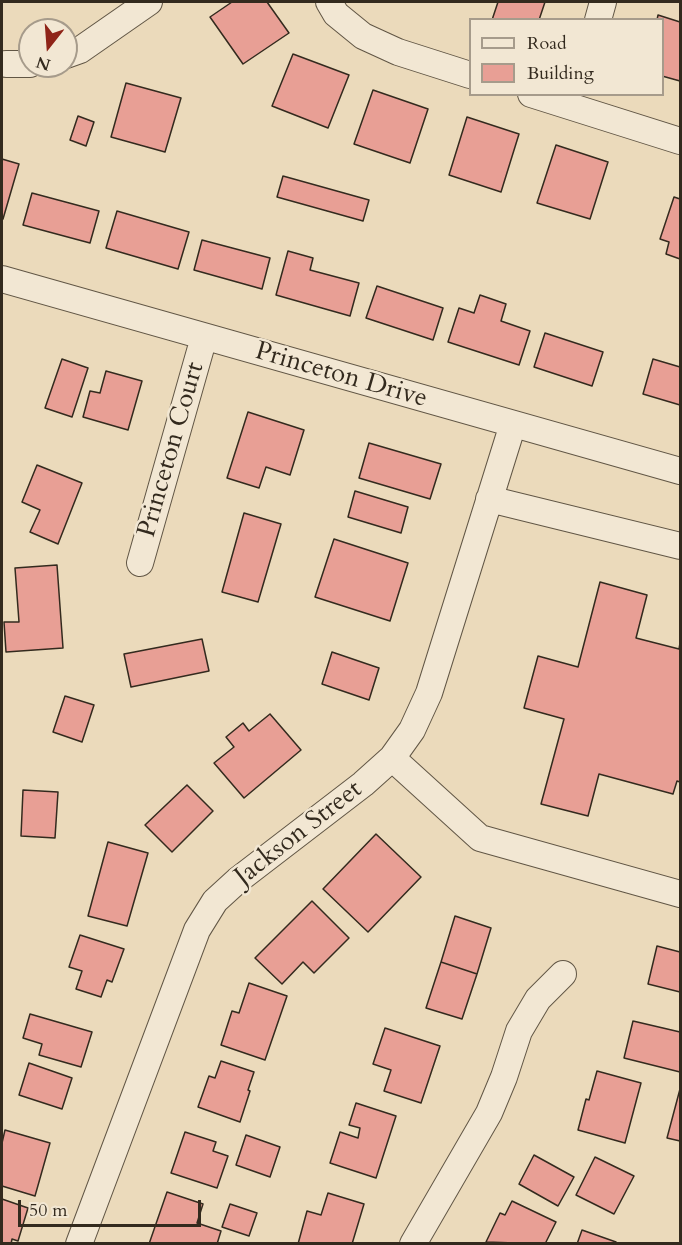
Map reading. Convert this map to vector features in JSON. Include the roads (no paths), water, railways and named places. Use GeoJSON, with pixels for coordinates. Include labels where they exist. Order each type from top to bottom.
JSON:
{"type":"FeatureCollection","features":[{"type":"Feature","properties":{"kind":"street"},"geometry":{"type":"LineString","coordinates":[[78,51],[149,2]]}},
{"type":"Feature","properties":{"kind":"street"},"geometry":{"type":"LineString","coordinates":[[329,2],[336,14],[363,36],[398,52],[469,74]]}},
{"type":"Feature","properties":{"kind":"street"},"geometry":{"type":"LineString","coordinates":[[599,18],[603,2]]}},
{"type":"Feature","properties":{"kind":"street"},"geometry":{"type":"LineString","coordinates":[[543,96],[574,101],[681,141]]}},
{"type":"Feature","properties":{"kind":"street","name":"Princeton Drive"},"geometry":{"type":"LineString","coordinates":[[2,279],[681,471]]}},
{"type":"Feature","properties":{"kind":"street","name":"Princeton Court"},"geometry":{"type":"LineString","coordinates":[[140,563],[204,337]]}},
{"type":"Feature","properties":{"kind":"street","name":"Jackson Street"},"geometry":{"type":"LineString","coordinates":[[79,1244],[197,930],[215,901],[238,880],[363,784],[392,758],[412,730],[429,693],[513,424]]}},
{"type":"Feature","properties":{"kind":"street"},"geometry":{"type":"LineString","coordinates":[[489,499],[681,546]]}},
{"type":"Feature","properties":{"kind":"street"},"geometry":{"type":"LineString","coordinates":[[392,758],[480,838],[681,894]]}},
{"type":"Feature","properties":{"kind":"street"},"geometry":{"type":"LineString","coordinates":[[413,1244],[489,1113],[519,1031],[538,999],[563,974]]}}]}
